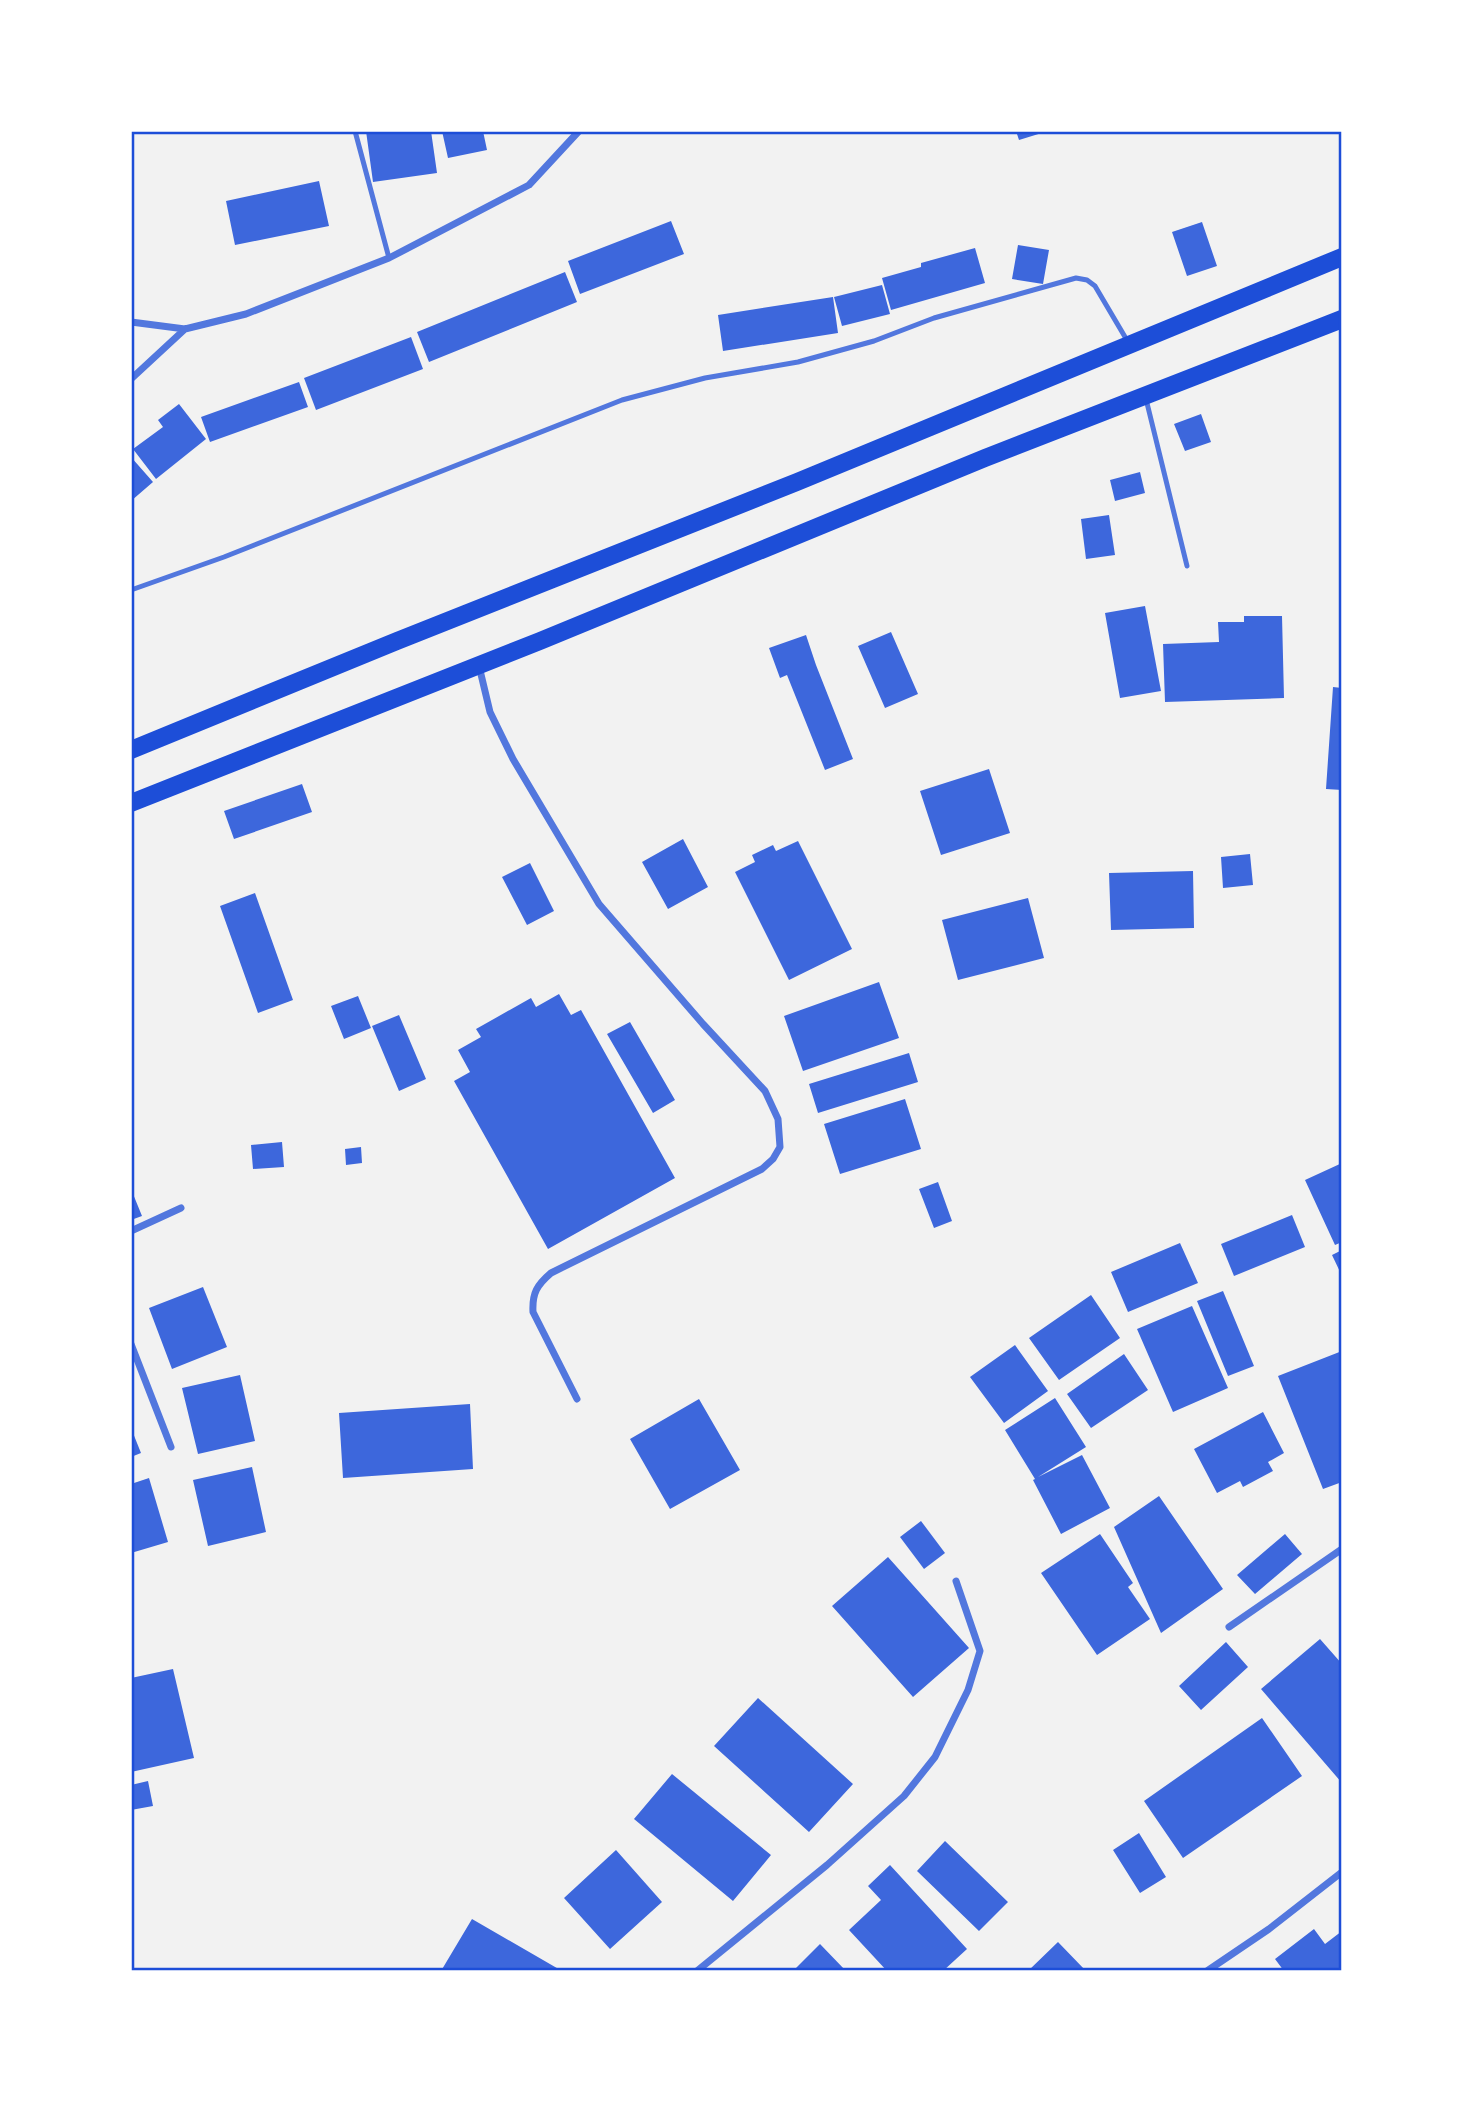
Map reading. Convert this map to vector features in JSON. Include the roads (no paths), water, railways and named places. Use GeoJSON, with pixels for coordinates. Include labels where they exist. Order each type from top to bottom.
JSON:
{"type":"FeatureCollection","features":[{"type":"Feature","properties":{"kind":"main road"},"geometry":{"type":"LineString","coordinates":[[131,750],[797,482],[1342,257]]}},
{"type":"Feature","properties":{"kind":"main road"},"geometry":{"type":"LineString","coordinates":[[131,803],[985,458],[1342,319]]}},
{"type":"Feature","properties":{"kind":"street"},"geometry":{"type":"LineString","coordinates":[[131,322],[185,329],[246,314],[389,258],[529,185],[577,132]]}},
{"type":"Feature","properties":{"kind":"street"},"geometry":{"type":"LineString","coordinates":[[131,379],[185,329]]}},
{"type":"Feature","properties":{"kind":"street"},"geometry":{"type":"LineString","coordinates":[[478,665],[490,712],[513,759],[599,904],[765,1091],[778,1119],[780,1132],[780,1147],[773,1159],[762,1169],[551,1273],[539,1283],[532,1296],[533,1312],[577,1399]]}},
{"type":"Feature","properties":{"kind":"street"},"geometry":{"type":"LineString","coordinates":[[131,1231],[181,1208]]}},
{"type":"Feature","properties":{"kind":"street"},"geometry":{"type":"LineString","coordinates":[[131,1344],[171,1447]]}},
{"type":"Feature","properties":{"kind":"street"},"geometry":{"type":"LineString","coordinates":[[1229,1627],[1342,1549]]}},
{"type":"Feature","properties":{"kind":"street"},"geometry":{"type":"LineString","coordinates":[[697,1971],[866,1831],[904,1796],[935,1757],[968,1690],[980,1651],[956,1581]]}},
{"type":"Feature","properties":{"kind":"street"},"geometry":{"type":"LineString","coordinates":[[1207,1971],[1342,1872]]}},
{"type":"Feature","properties":{"kind":"lane"},"geometry":{"type":"LineString","coordinates":[[355,131],[389,258]]}},
{"type":"Feature","properties":{"kind":"lane"},"geometry":{"type":"LineString","coordinates":[[131,590],[224,557],[622,400],[874,341],[934,318],[1076,278],[1087,280],[1095,286],[1129,345]]}},
{"type":"Feature","properties":{"kind":"lane"},"geometry":{"type":"LineString","coordinates":[[1145,396],[1187,566]]}}]}
